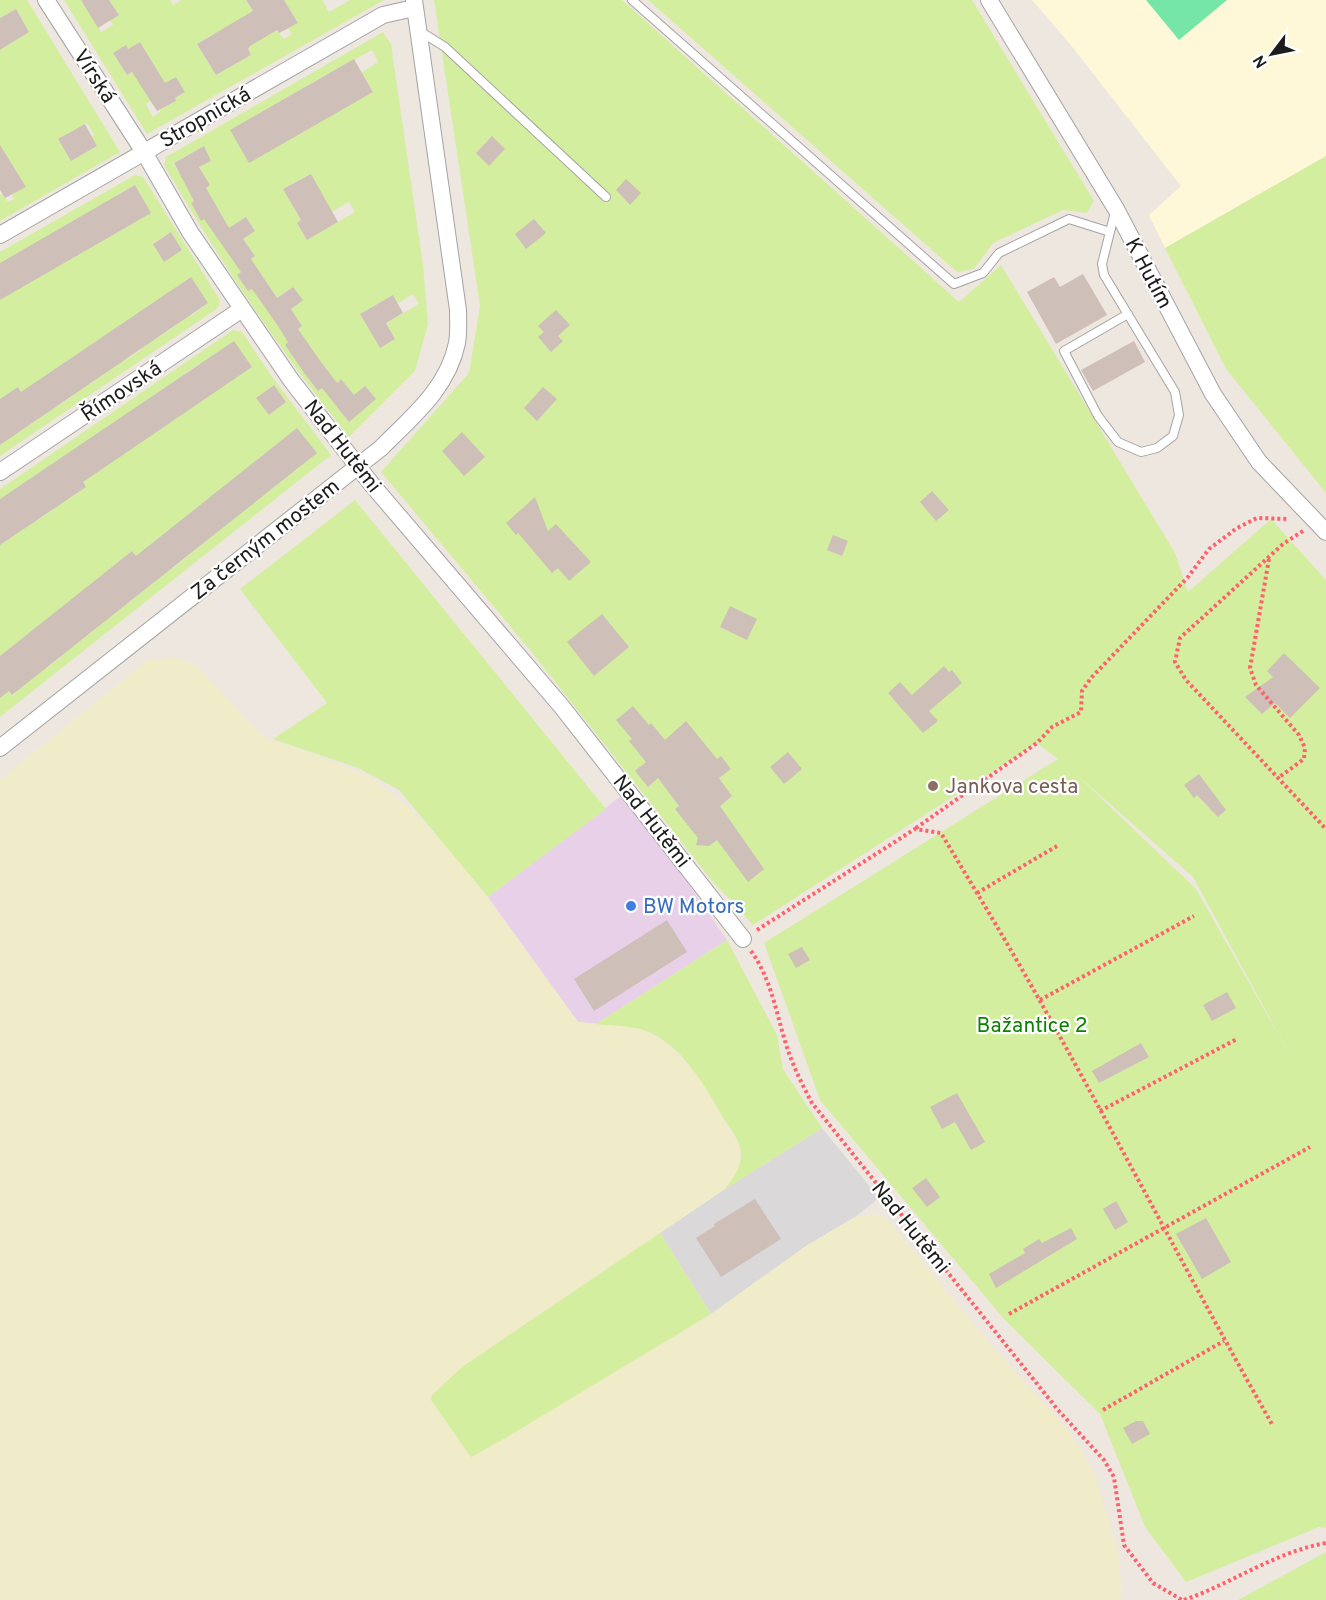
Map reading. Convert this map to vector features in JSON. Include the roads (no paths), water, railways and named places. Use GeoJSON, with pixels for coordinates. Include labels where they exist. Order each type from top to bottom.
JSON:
{"type":"FeatureCollection","features":[{"type":"Feature","properties":{"kind":"street","name":"Vírská"},"geometry":{"type":"LineString","coordinates":[[46,0],[144,152]]}},
{"type":"Feature","properties":{"kind":"street","name":"K Hutím"},"geometry":{"type":"LineString","coordinates":[[989,0],[1116,210],[1213,394],[1259,462],[1321,527]]}},
{"type":"Feature","properties":{"kind":"street","name":"Stropnická"},"geometry":{"type":"LineString","coordinates":[[0,235],[383,15],[414,4]]}},
{"type":"Feature","properties":{"kind":"street","name":"Za černým mostem"},"geometry":{"type":"LineString","coordinates":[[0,748],[381,448],[437,390],[450,365],[457,342],[458,310],[414,4]]}},
{"type":"Feature","properties":{"kind":"street","name":"Nad Hutěmi"},"geometry":{"type":"LineString","coordinates":[[144,152],[190,232],[291,380],[358,466],[562,707],[743,939]]}},
{"type":"Feature","properties":{"kind":"street","name":"Římovská"},"geometry":{"type":"LineString","coordinates":[[0,472],[242,309]]}},
{"type":"Feature","properties":{"kind":"lane"},"geometry":{"type":"LineString","coordinates":[[632,0],[954,284],[983,273],[999,253],[1069,219],[1110,232]]}},
{"type":"Feature","properties":{"kind":"lane"},"geometry":{"type":"LineString","coordinates":[[417,29],[445,47],[606,196]]}},
{"type":"Feature","properties":{"kind":"lane"},"geometry":{"type":"LineString","coordinates":[[1116,210],[1102,264],[1104,275],[1128,314],[1175,392],[1179,415],[1173,436],[1157,448],[1141,452],[1118,442],[1098,416],[1065,351],[1128,314]]}},
{"type":"Feature","properties":{"kind":"place","name":"Jankova cesta"},"geometry":{"type":"Point","coordinates":[933,786]}},
{"type":"Feature","properties":{"kind":"place","name":"BW Motors"},"geometry":{"type":"Point","coordinates":[631,906]}},
{"type":"Feature","properties":{"kind":"park label","name":"Bažantice 2"},"geometry":{"type":"Point","coordinates":[1032,1025]}}]}
